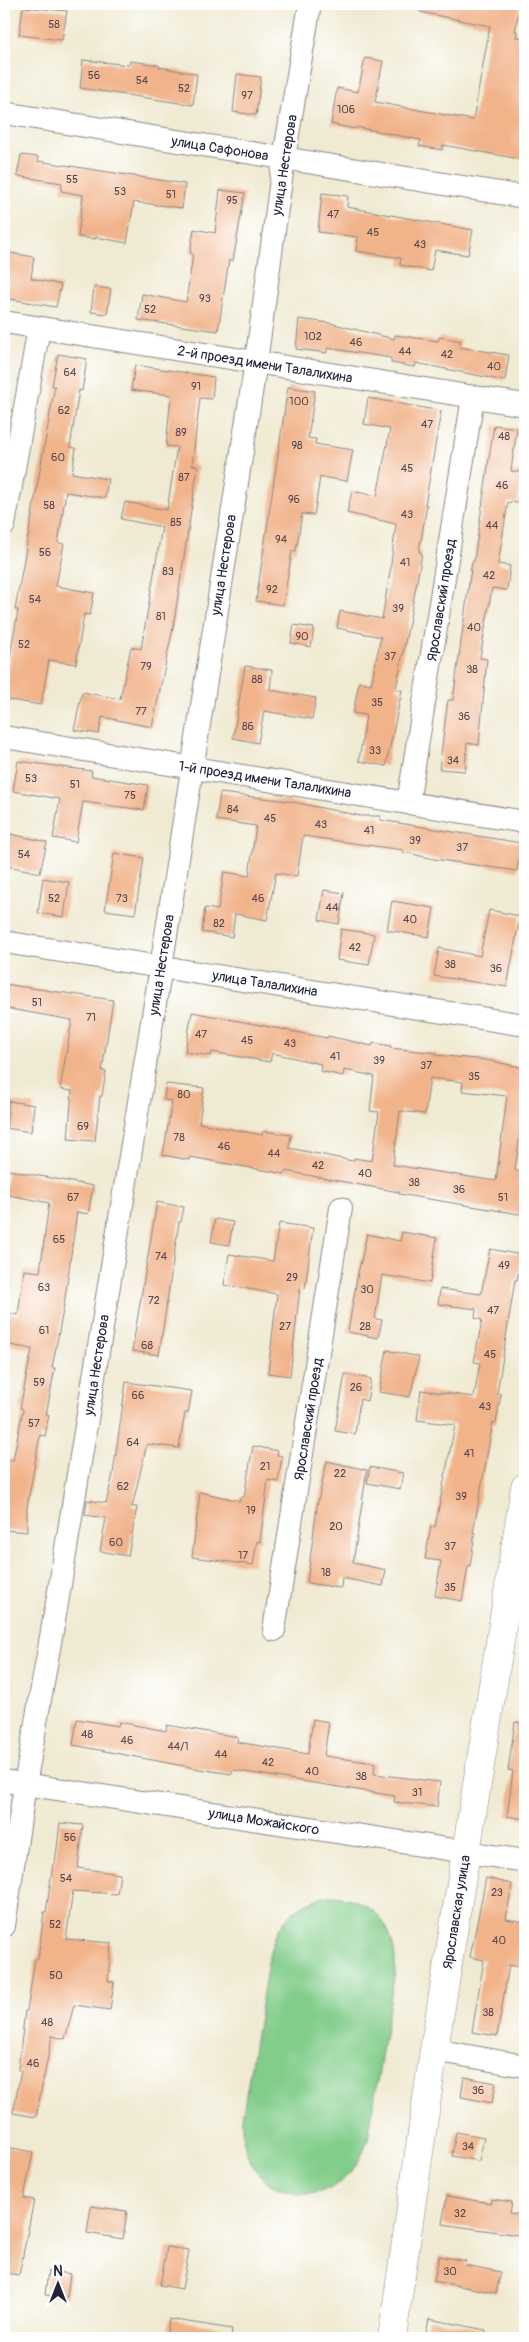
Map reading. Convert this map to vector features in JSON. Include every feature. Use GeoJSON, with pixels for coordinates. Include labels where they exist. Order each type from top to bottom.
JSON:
{"type":"FeatureCollection","features":[{"type":"Feature","properties":{"kind":"street","name":"улица Нестерова"},"geometry":{"type":"LineString","coordinates":[[4,1926],[14,1783],[62,1578],[161,967],[256,362],[284,158],[310,4]]}},
{"type":"Feature","properties":{"kind":"street","name":"улица Сафонова"},"geometry":{"type":"LineString","coordinates":[[4,113],[525,197]]}},
{"type":"Feature","properties":{"kind":"street","name":"2-й проезд имени Талалихина"},"geometry":{"type":"LineString","coordinates":[[4,322],[525,405]]}},
{"type":"Feature","properties":{"kind":"street"},"geometry":{"type":"LineString","coordinates":[[4,525],[39,328]]}},
{"type":"Feature","properties":{"kind":"street","name":"Ярославский проезд"},"geometry":{"type":"LineString","coordinates":[[408,803],[473,397]]}},
{"type":"Feature","properties":{"kind":"street","name":"1-й проезд имени Талалихина"},"geometry":{"type":"LineString","coordinates":[[4,737],[525,822]]}},
{"type":"Feature","properties":{"kind":"street","name":"улица Талалихина"},"geometry":{"type":"LineString","coordinates":[[4,942],[525,1024]]}},
{"type":"Feature","properties":{"kind":"street","name":"Ярославский проезд"},"geometry":{"type":"LineString","coordinates":[[274,1630],[341,1208]]}},
{"type":"Feature","properties":{"kind":"street","name":"Ярославская улица"},"geometry":{"type":"LineString","coordinates":[[392,2338],[434,2050],[525,1488]]}},
{"type":"Feature","properties":{"kind":"street","name":"улица Можайского"},"geometry":{"type":"LineString","coordinates":[[14,1783],[525,1861]]}},
{"type":"Feature","properties":{"kind":"street"},"geometry":{"type":"LineString","coordinates":[[434,2050],[525,2066]]}},
{"type":"Feature","properties":{"kind":"green space"},"geometry":{"type":"Polygon","coordinates":[[[329,1896],[359,1902],[380,1917],[392,1941],[395,1955],[395,1971],[368,2139],[355,2166],[337,2184],[316,2193],[294,2194],[274,2186],[257,2171],[246,2149],[242,2119],[270,1951],[274,1940],[284,1921],[291,1914],[308,1903],[329,1896]]]}},
{"type":"Feature","properties":{"kind":"building"},"geometry":{"type":"Polygon","coordinates":[[[421,4],[520,4],[515,31],[517,31],[516,37],[525,38],[525,160],[443,145],[442,150],[419,146],[421,140],[331,124],[337,88],[358,92],[365,58],[383,61],[375,102],[473,120],[490,26],[420,12],[421,4]]]}},
{"type":"Feature","properties":{"kind":"building"},"geometry":{"type":"Polygon","coordinates":[[[23,7],[67,11],[62,40],[19,35],[23,7]]]}},
{"type":"Feature","properties":{"kind":"building"},"geometry":{"type":"Polygon","coordinates":[[[83,60],[129,65],[130,61],[159,65],[159,67],[197,74],[193,105],[80,88],[83,60]]]}},
{"type":"Feature","properties":{"kind":"building"},"geometry":{"type":"Polygon","coordinates":[[[237,74],[261,77],[256,115],[233,112],[237,74]]]}},
{"type":"Feature","properties":{"kind":"building"},"geometry":{"type":"Polygon","coordinates":[[[21,155],[38,157],[38,161],[185,184],[182,208],[134,202],[127,243],[96,237],[96,239],[78,237],[83,195],[61,191],[62,183],[17,176],[21,155]]]}},
{"type":"Feature","properties":{"kind":"building"},"geometry":{"type":"Polygon","coordinates":[[[220,190],[245,193],[233,261],[229,260],[218,331],[138,320],[142,294],[186,302],[193,254],[190,253],[194,229],[215,233],[220,190]]]}},
{"type":"Feature","properties":{"kind":"building"},"geometry":{"type":"Polygon","coordinates":[[[322,193],[348,196],[347,207],[473,230],[468,255],[435,250],[431,271],[400,265],[401,258],[356,251],[358,237],[318,232],[322,193]]]}},
{"type":"Feature","properties":{"kind":"building"},"geometry":{"type":"Polygon","coordinates":[[[4,252],[34,257],[31,278],[61,285],[56,307],[4,298],[4,252]]]}},
{"type":"Feature","properties":{"kind":"building"},"geometry":{"type":"Polygon","coordinates":[[[94,287],[111,289],[107,314],[91,312],[94,287]]]}},
{"type":"Feature","properties":{"kind":"building"},"geometry":{"type":"Polygon","coordinates":[[[299,319],[330,323],[394,339],[395,335],[438,341],[439,337],[461,341],[459,347],[509,355],[505,381],[416,363],[415,367],[391,363],[391,358],[327,348],[327,353],[296,349],[299,319]]]}},
{"type":"Feature","properties":{"kind":"building"},"geometry":{"type":"Polygon","coordinates":[[[58,354],[87,359],[82,391],[79,390],[70,447],[76,448],[72,473],[108,479],[105,498],[66,492],[58,543],[64,544],[56,586],[94,593],[90,615],[84,614],[76,664],[49,660],[41,705],[4,699],[4,691],[18,610],[15,610],[55,386],[52,386],[58,354]]]}},
{"type":"Feature","properties":{"kind":"building"},"geometry":{"type":"Polygon","coordinates":[[[135,365],[214,377],[212,399],[200,398],[192,465],[198,466],[173,628],[152,727],[102,717],[99,734],[74,730],[82,692],[120,699],[131,647],[141,649],[162,527],[121,519],[125,502],[167,510],[177,447],[166,446],[171,395],[131,390],[135,365]]]}},
{"type":"Feature","properties":{"kind":"building"},"geometry":{"type":"Polygon","coordinates":[[[288,387],[315,391],[308,438],[316,439],[315,444],[353,450],[347,481],[320,477],[314,515],[302,514],[296,551],[292,551],[283,605],[256,601],[288,387]]]}},
{"type":"Feature","properties":{"kind":"building"},"geometry":{"type":"Polygon","coordinates":[[[368,398],[441,411],[425,505],[427,505],[419,552],[422,553],[396,689],[402,690],[386,766],[359,761],[366,715],[353,713],[359,682],[371,684],[381,637],[337,628],[340,611],[382,619],[390,572],[396,524],[347,513],[352,491],[377,496],[390,429],[364,424],[368,398]]]}},
{"type":"Feature","properties":{"kind":"building"},"geometry":{"type":"Polygon","coordinates":[[[494,425],[517,428],[511,471],[522,472],[517,503],[508,502],[498,564],[510,566],[507,590],[492,588],[480,658],[487,659],[479,745],[467,743],[465,771],[439,769],[448,700],[453,700],[472,561],[474,561],[494,425]]]}},
{"type":"Feature","properties":{"kind":"building"},"geometry":{"type":"Polygon","coordinates":[[[294,625],[314,628],[311,647],[291,643],[294,625]]]}},
{"type":"Feature","properties":{"kind":"building"},"geometry":{"type":"Polygon","coordinates":[[[245,666],[272,670],[270,690],[316,698],[312,719],[264,711],[258,743],[233,738],[245,666]]]}},
{"type":"Feature","properties":{"kind":"building"},"geometry":{"type":"Polygon","coordinates":[[[18,761],[92,771],[91,776],[148,785],[144,810],[83,802],[76,842],[53,838],[60,799],[13,791],[18,761]]]}},
{"type":"Feature","properties":{"kind":"building"},"geometry":{"type":"Polygon","coordinates":[[[220,793],[288,801],[361,816],[381,816],[380,820],[521,843],[517,871],[434,859],[403,852],[403,850],[303,836],[297,876],[276,873],[267,920],[235,914],[232,937],[202,932],[205,908],[218,910],[224,872],[249,876],[256,826],[216,820],[220,793]]]}},
{"type":"Feature","properties":{"kind":"building"},"geometry":{"type":"Polygon","coordinates":[[[6,833],[47,842],[40,873],[4,865],[6,833]]]}},
{"type":"Feature","properties":{"kind":"building"},"geometry":{"type":"Polygon","coordinates":[[[114,853],[144,858],[135,914],[105,910],[114,853]]]}},
{"type":"Feature","properties":{"kind":"building"},"geometry":{"type":"Polygon","coordinates":[[[43,878],[69,882],[64,917],[38,913],[43,878]]]}},
{"type":"Feature","properties":{"kind":"building"},"geometry":{"type":"Polygon","coordinates":[[[324,890],[344,893],[339,924],[319,920],[324,890]]]}},
{"type":"Feature","properties":{"kind":"building"},"geometry":{"type":"Polygon","coordinates":[[[392,901],[434,908],[429,937],[387,930],[392,901]]]}},
{"type":"Feature","properties":{"kind":"building"},"geometry":{"type":"Polygon","coordinates":[[[489,910],[520,916],[507,987],[434,976],[439,948],[480,956],[489,910]]]}},
{"type":"Feature","properties":{"kind":"building"},"geometry":{"type":"Polygon","coordinates":[[[341,929],[374,934],[369,965],[337,960],[341,929]]]}},
{"type":"Feature","properties":{"kind":"building"},"geometry":{"type":"Polygon","coordinates":[[[4,984],[113,1000],[102,1071],[106,1071],[102,1096],[100,1096],[95,1141],[68,1139],[72,1091],[60,1089],[72,1020],[4,1008],[4,984]]]}},
{"type":"Feature","properties":{"kind":"building"},"geometry":{"type":"Polygon","coordinates":[[[192,1012],[327,1038],[328,1036],[372,1046],[373,1043],[391,1046],[390,1048],[486,1060],[525,1068],[525,1099],[515,1170],[525,1174],[525,1215],[399,1194],[399,1192],[285,1171],[285,1174],[190,1157],[189,1160],[163,1155],[172,1101],[164,1100],[166,1084],[204,1088],[199,1123],[262,1135],[263,1131],[291,1135],[289,1148],[353,1161],[354,1158],[372,1161],[379,1112],[370,1111],[374,1076],[344,1070],[343,1076],[320,1071],[321,1064],[272,1053],[270,1062],[212,1052],[211,1056],[185,1052],[192,1012]],[[430,1078],[425,1114],[400,1111],[393,1165],[496,1181],[507,1096],[462,1091],[463,1082],[430,1078]]]}},
{"type":"Feature","properties":{"kind":"building"},"geometry":{"type":"Polygon","coordinates":[[[9,1101],[34,1105],[31,1132],[6,1128],[9,1101]]]}},
{"type":"Feature","properties":{"kind":"building"},"geometry":{"type":"Polygon","coordinates":[[[8,1170],[93,1186],[88,1214],[77,1212],[64,1305],[52,1368],[55,1368],[46,1415],[49,1415],[45,1436],[40,1435],[27,1507],[27,1532],[4,1530],[4,1475],[7,1459],[13,1460],[23,1409],[20,1408],[32,1349],[4,1344],[4,1312],[18,1315],[24,1270],[40,1272],[49,1203],[4,1194],[8,1170]]]}},
{"type":"Feature","properties":{"kind":"building"},"geometry":{"type":"Polygon","coordinates":[[[157,1202],[184,1207],[181,1222],[179,1222],[159,1355],[132,1351],[157,1202]]]}},
{"type":"Feature","properties":{"kind":"building"},"geometry":{"type":"Polygon","coordinates":[[[215,1219],[233,1222],[229,1245],[211,1242],[215,1219]]]}},
{"type":"Feature","properties":{"kind":"building"},"geometry":{"type":"Polygon","coordinates":[[[279,1223],[313,1228],[305,1289],[300,1288],[290,1376],[268,1373],[277,1294],[224,1285],[229,1254],[273,1261],[279,1223]]]}},
{"type":"Feature","properties":{"kind":"building"},"geometry":{"type":"Polygon","coordinates":[[[402,1232],[437,1238],[430,1283],[382,1275],[375,1319],[382,1320],[378,1338],[348,1332],[367,1234],[400,1241],[402,1232]]]}},
{"type":"Feature","properties":{"kind":"building"},"geometry":{"type":"Polygon","coordinates":[[[490,1249],[522,1255],[517,1280],[515,1280],[497,1394],[501,1394],[496,1423],[493,1422],[473,1533],[475,1533],[470,1566],[468,1566],[462,1601],[435,1596],[441,1561],[425,1559],[431,1526],[435,1527],[455,1425],[417,1420],[421,1390],[474,1397],[480,1363],[474,1362],[482,1320],[475,1318],[476,1309],[438,1304],[440,1289],[481,1294],[490,1249]]]}},
{"type":"Feature","properties":{"kind":"building"},"geometry":{"type":"Polygon","coordinates":[[[387,1350],[419,1357],[410,1397],[379,1392],[387,1350]]]}},
{"type":"Feature","properties":{"kind":"building"},"geometry":{"type":"Polygon","coordinates":[[[345,1374],[371,1379],[367,1401],[360,1399],[355,1434],[335,1431],[345,1374]]]}},
{"type":"Feature","properties":{"kind":"building"},"geometry":{"type":"Polygon","coordinates":[[[126,1382],[192,1391],[188,1413],[185,1413],[179,1448],[147,1444],[132,1507],[137,1507],[128,1556],[100,1551],[106,1518],[85,1515],[87,1500],[106,1503],[113,1474],[126,1382]]]}},
{"type":"Feature","properties":{"kind":"building"},"geometry":{"type":"Polygon","coordinates":[[[253,1446],[278,1451],[277,1455],[282,1456],[278,1482],[268,1480],[260,1542],[257,1541],[253,1565],[192,1557],[200,1492],[240,1501],[240,1497],[244,1497],[253,1446]]]}},
{"type":"Feature","properties":{"kind":"building"},"geometry":{"type":"Polygon","coordinates":[[[327,1461],[367,1470],[353,1563],[386,1570],[383,1586],[342,1578],[341,1588],[307,1583],[317,1506],[327,1461]]]}},
{"type":"Feature","properties":{"kind":"building"},"geometry":{"type":"Polygon","coordinates":[[[370,1467],[403,1473],[400,1489],[367,1483],[370,1467]]]}},
{"type":"Feature","properties":{"kind":"building"},"geometry":{"type":"Polygon","coordinates":[[[77,1719],[118,1726],[119,1722],[166,1731],[167,1725],[238,1737],[237,1742],[308,1754],[313,1719],[329,1722],[324,1756],[375,1763],[374,1774],[440,1782],[437,1807],[394,1802],[395,1796],[233,1770],[232,1774],[205,1770],[73,1745],[77,1719]]]}},
{"type":"Feature","properties":{"kind":"building"},"geometry":{"type":"Polygon","coordinates":[[[515,1722],[525,1723],[525,1819],[507,1816],[513,1771],[508,1770],[515,1722]]]}},
{"type":"Feature","properties":{"kind":"building"},"geometry":{"type":"Polygon","coordinates":[[[60,1823],[83,1825],[78,1868],[120,1874],[117,1894],[73,1891],[66,1939],[111,1943],[108,1981],[114,1982],[110,2010],[74,2005],[65,2039],[52,2036],[36,2117],[13,2113],[21,2071],[18,2070],[25,2011],[27,2011],[35,1959],[38,1959],[44,1912],[46,1912],[53,1864],[55,1864],[60,1823]]]}},
{"type":"Feature","properties":{"kind":"building"},"geometry":{"type":"Polygon","coordinates":[[[486,1878],[512,1884],[506,1919],[525,1922],[525,1968],[509,1965],[497,2036],[472,2032],[484,1960],[470,1957],[486,1878]]]}},
{"type":"Feature","properties":{"kind":"building"},"geometry":{"type":"Polygon","coordinates":[[[464,2077],[496,2083],[492,2103],[461,2097],[464,2077]]]}},
{"type":"Feature","properties":{"kind":"building"},"geometry":{"type":"Polygon","coordinates":[[[456,2132],[484,2137],[479,2161],[452,2156],[456,2132]]]}},
{"type":"Feature","properties":{"kind":"building"},"geometry":{"type":"Polygon","coordinates":[[[7,2147],[33,2152],[24,2198],[34,2200],[19,2275],[4,2273],[4,2164],[7,2147]]]}},
{"type":"Feature","properties":{"kind":"building"},"geometry":{"type":"Polygon","coordinates":[[[447,2196],[491,2203],[491,2199],[512,2202],[510,2213],[525,2215],[525,2236],[442,2224],[447,2196]]]}},
{"type":"Feature","properties":{"kind":"building"},"geometry":{"type":"Polygon","coordinates":[[[91,2206],[127,2211],[123,2239],[87,2233],[91,2206]]]}},
{"type":"Feature","properties":{"kind":"building"},"geometry":{"type":"Polygon","coordinates":[[[167,2247],[189,2250],[182,2289],[160,2285],[167,2247]]]}},
{"type":"Feature","properties":{"kind":"building"},"geometry":{"type":"Polygon","coordinates":[[[439,2256],[466,2261],[465,2265],[501,2272],[496,2293],[434,2281],[439,2256]]]}},
{"type":"Feature","properties":{"kind":"building"},"geometry":{"type":"Polygon","coordinates":[[[48,2271],[70,2274],[67,2297],[45,2295],[48,2271]]]}},
{"type":"Feature","properties":{"kind":"building"},"geometry":{"type":"Polygon","coordinates":[[[169,2319],[232,2329],[231,2338],[166,2338],[169,2319]]]}},
{"type":"Feature","properties":{"kind":"building"},"geometry":{"type":"Polygon","coordinates":[[[429,2319],[486,2330],[485,2338],[425,2338],[429,2319]]]}}]}
